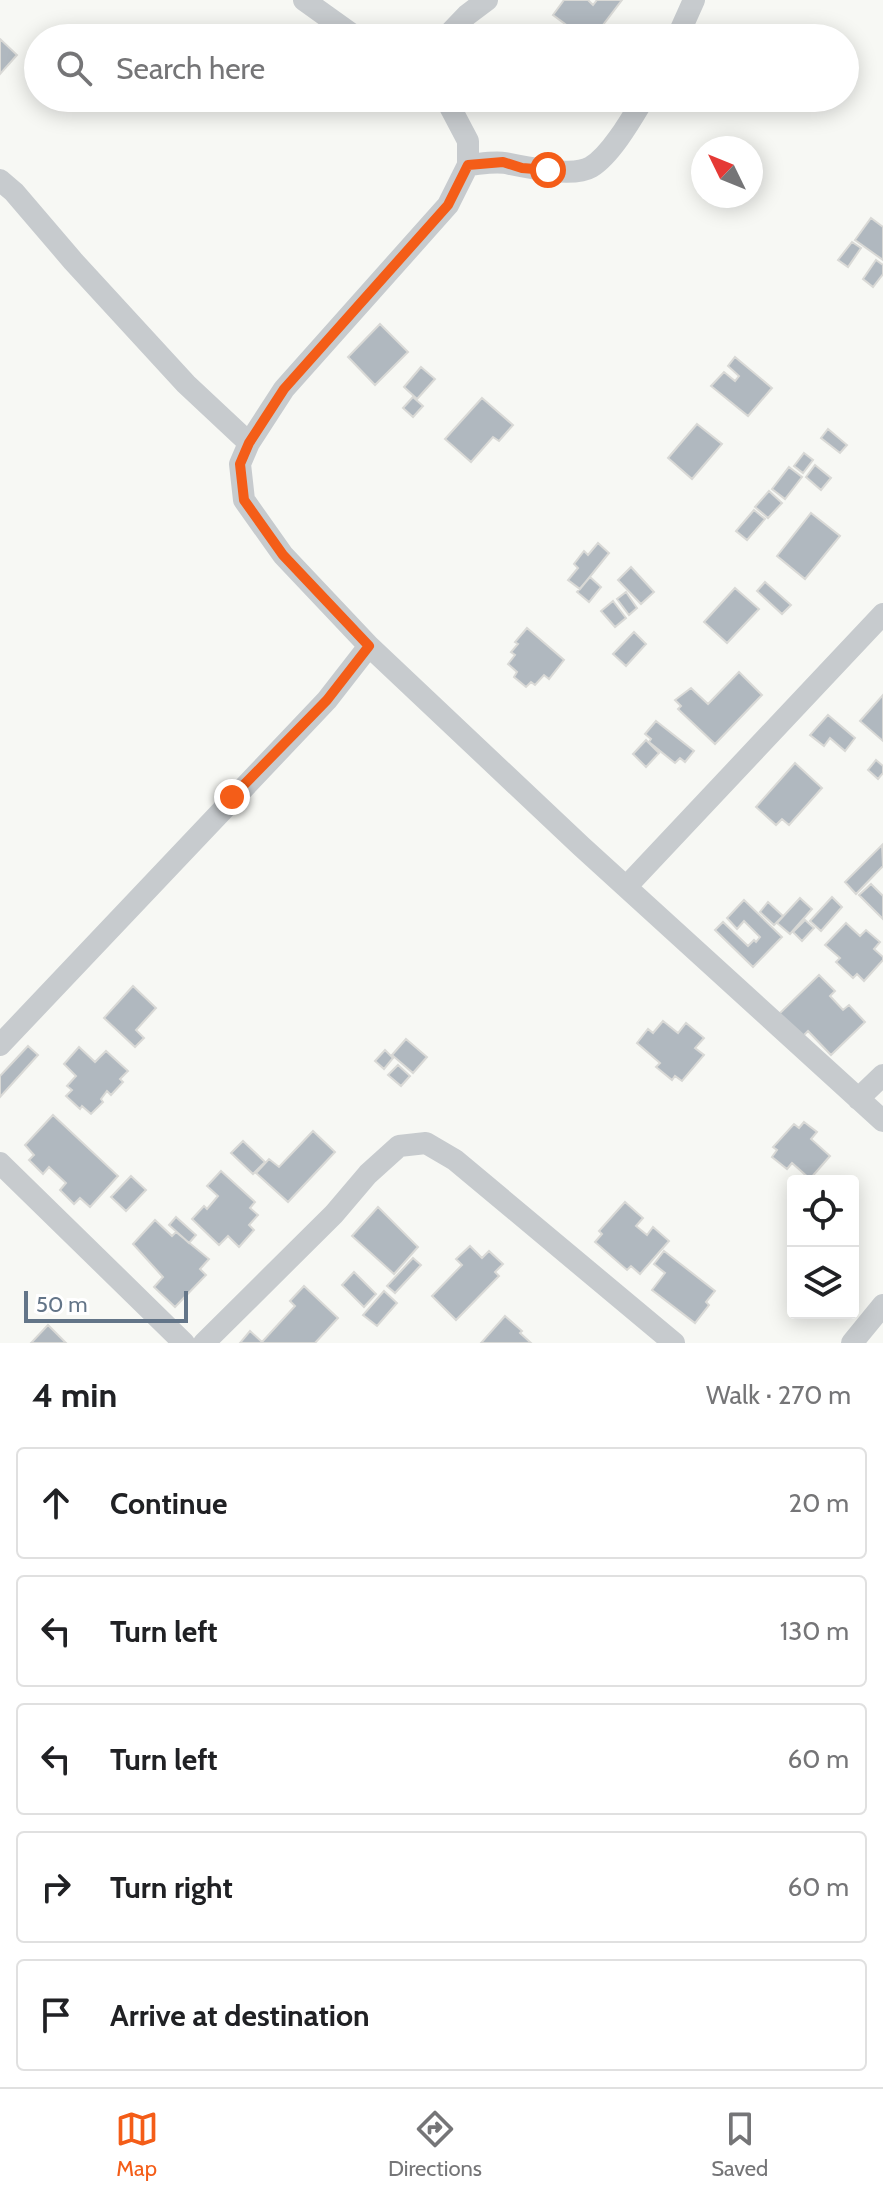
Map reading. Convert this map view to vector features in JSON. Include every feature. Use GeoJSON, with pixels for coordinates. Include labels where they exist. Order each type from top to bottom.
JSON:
{"type":"FeatureCollection","features":[{"type":"Feature","properties":{"kind":"street"},"geometry":{"type":"LineString","coordinates":[[304,0],[337,24]]}},
{"type":"Feature","properties":{"kind":"street"},"geometry":{"type":"LineString","coordinates":[[458,24],[487,0]]}},
{"type":"Feature","properties":{"kind":"street"},"geometry":{"type":"LineString","coordinates":[[683,24],[694,0]]}},
{"type":"Feature","properties":{"kind":"street"},"geometry":{"type":"LineString","coordinates":[[453,112],[468,141],[468,165],[448,205],[284,389],[249,443],[240,464],[244,500],[283,555],[369,646],[626,887],[883,1121]]}},
{"type":"Feature","properties":{"kind":"street"},"geometry":{"type":"LineString","coordinates":[[468,165],[503,162],[522,168],[582,171],[600,159],[635,112]]}},
{"type":"Feature","properties":{"kind":"street"},"geometry":{"type":"LineString","coordinates":[[0,180],[186,384],[249,443]]}},
{"type":"Feature","properties":{"kind":"street"},"geometry":{"type":"LineString","coordinates":[[626,887],[883,614]]}},
{"type":"Feature","properties":{"kind":"street"},"geometry":{"type":"LineString","coordinates":[[0,1045],[327,700],[369,646]]}},
{"type":"Feature","properties":{"kind":"street"},"geometry":{"type":"LineString","coordinates":[[858,1099],[883,1075]]}},
{"type":"Feature","properties":{"kind":"street"},"geometry":{"type":"LineString","coordinates":[[204,1343],[399,1146],[426,1143],[468,1170],[674,1343]]}},
{"type":"Feature","properties":{"kind":"street"},"geometry":{"type":"LineString","coordinates":[[0,1163],[184,1343]]}},
{"type":"Feature","properties":{"kind":"street"},"geometry":{"type":"LineString","coordinates":[[852,1343],[883,1305]]}},
{"type":"Feature","properties":{"kind":"building"},"geometry":{"type":"Polygon","coordinates":[[[564,0],[588,0],[593,5],[597,0],[622,0],[604,24],[565,24],[553,15],[564,0]]]}},
{"type":"Feature","properties":{"kind":"building"},"geometry":{"type":"Polygon","coordinates":[[[0,39],[17,55],[0,74],[0,39]]]}},
{"type":"Feature","properties":{"kind":"building"},"geometry":{"type":"Polygon","coordinates":[[[871,218],[883,227],[883,260],[855,240],[871,218]]]}},
{"type":"Feature","properties":{"kind":"building"},"geometry":{"type":"Polygon","coordinates":[[[852,242],[861,248],[848,267],[838,260],[852,242]]]}},
{"type":"Feature","properties":{"kind":"building"},"geometry":{"type":"Polygon","coordinates":[[[876,260],[883,265],[883,274],[873,287],[863,279],[876,260]]]}},
{"type":"Feature","properties":{"kind":"building"},"geometry":{"type":"Polygon","coordinates":[[[380,324],[408,352],[375,385],[348,357],[380,324]]]}},
{"type":"Feature","properties":{"kind":"building"},"geometry":{"type":"Polygon","coordinates":[[[735,357],[772,388],[748,416],[711,386],[724,372],[735,381],[739,376],[728,366],[735,357]]]}},
{"type":"Feature","properties":{"kind":"building"},"geometry":{"type":"Polygon","coordinates":[[[421,367],[435,379],[417,399],[404,387],[421,367]]]}},
{"type":"Feature","properties":{"kind":"building"},"geometry":{"type":"Polygon","coordinates":[[[413,397],[423,406],[413,417],[403,408],[413,397]]]}},
{"type":"Feature","properties":{"kind":"building"},"geometry":{"type":"Polygon","coordinates":[[[482,398],[513,425],[499,441],[493,437],[471,462],[445,439],[482,398]]]}},
{"type":"Feature","properties":{"kind":"building"},"geometry":{"type":"Polygon","coordinates":[[[697,424],[722,444],[692,479],[668,458],[697,424]]]}},
{"type":"Feature","properties":{"kind":"building"},"geometry":{"type":"Polygon","coordinates":[[[828,429],[847,445],[840,453],[821,438],[828,429]]]}},
{"type":"Feature","properties":{"kind":"building"},"geometry":{"type":"Polygon","coordinates":[[[804,453],[813,460],[803,473],[794,466],[804,453]]]}},
{"type":"Feature","properties":{"kind":"building"},"geometry":{"type":"Polygon","coordinates":[[[815,465],[831,478],[821,490],[806,477],[815,465]]]}},
{"type":"Feature","properties":{"kind":"building"},"geometry":{"type":"Polygon","coordinates":[[[789,467],[802,477],[785,499],[772,489],[789,467]]]}},
{"type":"Feature","properties":{"kind":"building"},"geometry":{"type":"Polygon","coordinates":[[[769,491],[782,503],[768,518],[755,507],[769,491]]]}},
{"type":"Feature","properties":{"kind":"building"},"geometry":{"type":"Polygon","coordinates":[[[754,510],[765,519],[747,540],[736,531],[754,510]]]}},
{"type":"Feature","properties":{"kind":"building"},"geometry":{"type":"Polygon","coordinates":[[[811,513],[840,536],[805,579],[777,556],[811,513]]]}},
{"type":"Feature","properties":{"kind":"building"},"geometry":{"type":"Polygon","coordinates":[[[598,543],[609,553],[580,589],[568,580],[578,568],[574,564],[584,551],[588,555],[598,543]]]}},
{"type":"Feature","properties":{"kind":"building"},"geometry":{"type":"Polygon","coordinates":[[[631,567],[654,592],[641,604],[618,580],[631,567]]]}},
{"type":"Feature","properties":{"kind":"building"},"geometry":{"type":"Polygon","coordinates":[[[590,577],[601,587],[589,602],[577,592],[590,577]]]}},
{"type":"Feature","properties":{"kind":"building"},"geometry":{"type":"Polygon","coordinates":[[[765,582],[791,605],[782,614],[757,591],[765,582]]]}},
{"type":"Feature","properties":{"kind":"building"},"geometry":{"type":"Polygon","coordinates":[[[735,588],[759,609],[727,643],[704,622],[735,588]]]}},
{"type":"Feature","properties":{"kind":"building"},"geometry":{"type":"Polygon","coordinates":[[[626,592],[637,608],[629,615],[617,599],[626,592]]]}},
{"type":"Feature","properties":{"kind":"building"},"geometry":{"type":"Polygon","coordinates":[[[613,601],[626,618],[615,627],[601,611],[613,601]]]}},
{"type":"Feature","properties":{"kind":"building"},"geometry":{"type":"Polygon","coordinates":[[[527,628],[564,660],[549,679],[544,675],[535,685],[531,682],[526,687],[514,677],[517,672],[508,664],[515,655],[511,652],[518,644],[515,642],[527,628]]]}},
{"type":"Feature","properties":{"kind":"building"},"geometry":{"type":"Polygon","coordinates":[[[634,632],[646,644],[626,666],[613,654],[634,632]]]}},
{"type":"Feature","properties":{"kind":"building"},"geometry":{"type":"Polygon","coordinates":[[[739,672],[762,695],[715,744],[678,709],[681,706],[675,700],[691,688],[708,704],[739,672]]]}},
{"type":"Feature","properties":{"kind":"building"},"geometry":{"type":"Polygon","coordinates":[[[883,695],[883,741],[860,721],[883,695]]]}},
{"type":"Feature","properties":{"kind":"building"},"geometry":{"type":"Polygon","coordinates":[[[828,715],[855,738],[845,751],[830,738],[824,746],[810,735],[828,715]]]}},
{"type":"Feature","properties":{"kind":"building"},"geometry":{"type":"Polygon","coordinates":[[[656,721],[694,751],[685,762],[680,758],[675,763],[649,742],[651,739],[645,734],[656,721]]]}},
{"type":"Feature","properties":{"kind":"building"},"geometry":{"type":"Polygon","coordinates":[[[646,740],[659,753],[646,767],[633,754],[646,740]]]}},
{"type":"Feature","properties":{"kind":"building"},"geometry":{"type":"Polygon","coordinates":[[[876,760],[883,766],[883,773],[878,779],[868,770],[876,760]]]}},
{"type":"Feature","properties":{"kind":"building"},"geometry":{"type":"Polygon","coordinates":[[[795,763],[822,788],[789,825],[782,819],[776,825],[756,807],[795,763]]]}},
{"type":"Feature","properties":{"kind":"building"},"geometry":{"type":"Polygon","coordinates":[[[882,845],[883,866],[856,894],[845,882],[882,845]]]}},
{"type":"Feature","properties":{"kind":"building"},"geometry":{"type":"Polygon","coordinates":[[[871,884],[883,896],[883,919],[859,895],[871,884]]]}},
{"type":"Feature","properties":{"kind":"building"},"geometry":{"type":"Polygon","coordinates":[[[832,897],[842,907],[821,931],[810,921],[832,897]]]}},
{"type":"Feature","properties":{"kind":"building"},"geometry":{"type":"Polygon","coordinates":[[[800,898],[812,909],[790,934],[777,923],[800,898]]]}},
{"type":"Feature","properties":{"kind":"building"},"geometry":{"type":"Polygon","coordinates":[[[744,900],[782,937],[753,967],[715,930],[723,922],[748,946],[754,940],[756,942],[760,937],[744,921],[737,929],[727,918],[744,900]]]}},
{"type":"Feature","properties":{"kind":"building"},"geometry":{"type":"Polygon","coordinates":[[[768,902],[783,916],[774,925],[760,912],[768,902]]]}},
{"type":"Feature","properties":{"kind":"building"},"geometry":{"type":"Polygon","coordinates":[[[805,920],[814,928],[802,941],[793,932],[805,920]]]}},
{"type":"Feature","properties":{"kind":"building"},"geometry":{"type":"Polygon","coordinates":[[[846,923],[860,936],[866,930],[880,942],[874,949],[883,960],[864,981],[857,974],[853,978],[836,962],[840,958],[825,945],[846,923]]]}},
{"type":"Feature","properties":{"kind":"building"},"geometry":{"type":"Polygon","coordinates":[[[819,975],[835,991],[830,996],[843,1010],[849,1005],[865,1022],[831,1055],[808,1031],[801,1038],[778,1015],[819,975]]]}},
{"type":"Feature","properties":{"kind":"building"},"geometry":{"type":"Polygon","coordinates":[[[133,986],[156,1008],[136,1030],[144,1038],[135,1047],[104,1018],[133,986]]]}},
{"type":"Feature","properties":{"kind":"building"},"geometry":{"type":"Polygon","coordinates":[[[663,1021],[678,1033],[686,1023],[704,1038],[695,1048],[704,1055],[682,1081],[675,1076],[672,1080],[656,1067],[660,1063],[637,1043],[648,1029],[653,1033],[663,1021]]]}},
{"type":"Feature","properties":{"kind":"building"},"geometry":{"type":"Polygon","coordinates":[[[406,1039],[427,1057],[413,1073],[392,1055],[406,1039]]]}},
{"type":"Feature","properties":{"kind":"building"},"geometry":{"type":"Polygon","coordinates":[[[28,1046],[38,1055],[0,1097],[0,1076],[28,1046]]]}},
{"type":"Feature","properties":{"kind":"building"},"geometry":{"type":"Polygon","coordinates":[[[79,1047],[95,1062],[106,1051],[128,1071],[120,1079],[123,1082],[111,1095],[107,1091],[101,1099],[103,1102],[91,1114],[66,1096],[72,1090],[67,1086],[76,1076],[64,1064],[79,1047]]]}},
{"type":"Feature","properties":{"kind":"building"},"geometry":{"type":"Polygon","coordinates":[[[385,1050],[393,1058],[384,1069],[375,1061],[385,1050]]]}},
{"type":"Feature","properties":{"kind":"building"},"geometry":{"type":"Polygon","coordinates":[[[398,1065],[410,1076],[401,1086],[388,1075],[398,1065]]]}},
{"type":"Feature","properties":{"kind":"building"},"geometry":{"type":"Polygon","coordinates":[[[53,1115],[118,1176],[90,1207],[80,1198],[74,1204],[60,1190],[66,1183],[49,1167],[43,1174],[29,1160],[34,1155],[25,1145],[53,1115]]]}},
{"type":"Feature","properties":{"kind":"building"},"geometry":{"type":"Polygon","coordinates":[[[804,1122],[817,1132],[811,1139],[830,1156],[813,1175],[806,1175],[792,1163],[787,1169],[772,1157],[777,1150],[773,1147],[794,1124],[799,1128],[804,1122]]]}},
{"type":"Feature","properties":{"kind":"building"},"geometry":{"type":"Polygon","coordinates":[[[313,1131],[335,1152],[288,1202],[256,1173],[269,1159],[279,1167],[313,1131]]]}},
{"type":"Feature","properties":{"kind":"building"},"geometry":{"type":"Polygon","coordinates":[[[243,1141],[265,1162],[253,1174],[231,1153],[243,1141]]]}},
{"type":"Feature","properties":{"kind":"building"},"geometry":{"type":"Polygon","coordinates":[[[221,1171],[255,1202],[250,1208],[258,1215],[249,1225],[254,1230],[239,1247],[228,1236],[219,1245],[192,1219],[204,1206],[207,1209],[218,1196],[207,1186],[221,1171]]]}},
{"type":"Feature","properties":{"kind":"building"},"geometry":{"type":"Polygon","coordinates":[[[131,1176],[146,1190],[126,1211],[111,1197],[131,1176]]]}},
{"type":"Feature","properties":{"kind":"building"},"geometry":{"type":"Polygon","coordinates":[[[625,1202],[643,1218],[636,1226],[647,1235],[653,1227],[669,1241],[640,1274],[631,1266],[627,1270],[595,1242],[602,1234],[599,1231],[625,1202]]]}},
{"type":"Feature","properties":{"kind":"building"},"geometry":{"type":"Polygon","coordinates":[[[378,1207],[418,1247],[394,1274],[352,1236],[378,1207]]]}},
{"type":"Feature","properties":{"kind":"building"},"geometry":{"type":"Polygon","coordinates":[[[176,1217],[196,1235],[189,1243],[169,1225],[176,1217]]]}},
{"type":"Feature","properties":{"kind":"building"},"geometry":{"type":"Polygon","coordinates":[[[155,1220],[172,1236],[176,1232],[209,1259],[200,1269],[206,1275],[175,1307],[154,1287],[163,1277],[133,1244],[155,1220]]]}},
{"type":"Feature","properties":{"kind":"building"},"geometry":{"type":"Polygon","coordinates":[[[470,1246],[482,1258],[489,1251],[503,1264],[495,1272],[499,1276],[456,1320],[432,1296],[462,1265],[456,1259],[470,1246]]]}},
{"type":"Feature","properties":{"kind":"building"},"geometry":{"type":"Polygon","coordinates":[[[664,1251],[715,1291],[695,1323],[652,1290],[665,1273],[654,1264],[664,1251]]]}},
{"type":"Feature","properties":{"kind":"building"},"geometry":{"type":"Polygon","coordinates":[[[413,1258],[421,1265],[395,1293],[387,1286],[413,1258]]]}},
{"type":"Feature","properties":{"kind":"building"},"geometry":{"type":"Polygon","coordinates":[[[354,1272],[376,1294],[364,1307],[342,1285],[354,1272]]]}},
{"type":"Feature","properties":{"kind":"building"},"geometry":{"type":"Polygon","coordinates":[[[304,1286],[338,1318],[315,1343],[240,1343],[250,1331],[262,1342],[295,1306],[290,1301],[304,1286]]]}},
{"type":"Feature","properties":{"kind":"building"},"geometry":{"type":"Polygon","coordinates":[[[384,1291],[397,1303],[377,1326],[363,1315],[384,1291]]]}},
{"type":"Feature","properties":{"kind":"building"},"geometry":{"type":"Polygon","coordinates":[[[505,1316],[522,1331],[520,1333],[531,1343],[481,1343],[505,1316]]]}},
{"type":"Feature","properties":{"kind":"building"},"geometry":{"type":"Polygon","coordinates":[[[48,1325],[66,1343],[31,1343],[48,1325]]]}},
{"type":"Feature","properties":{"kind":"route"},"geometry":{"type":"LineString","coordinates":[[232,797],[327,700],[369,646],[283,555],[244,500],[240,464],[249,443],[284,389],[448,205],[468,165],[503,162],[522,168],[548,170]]}}]}
